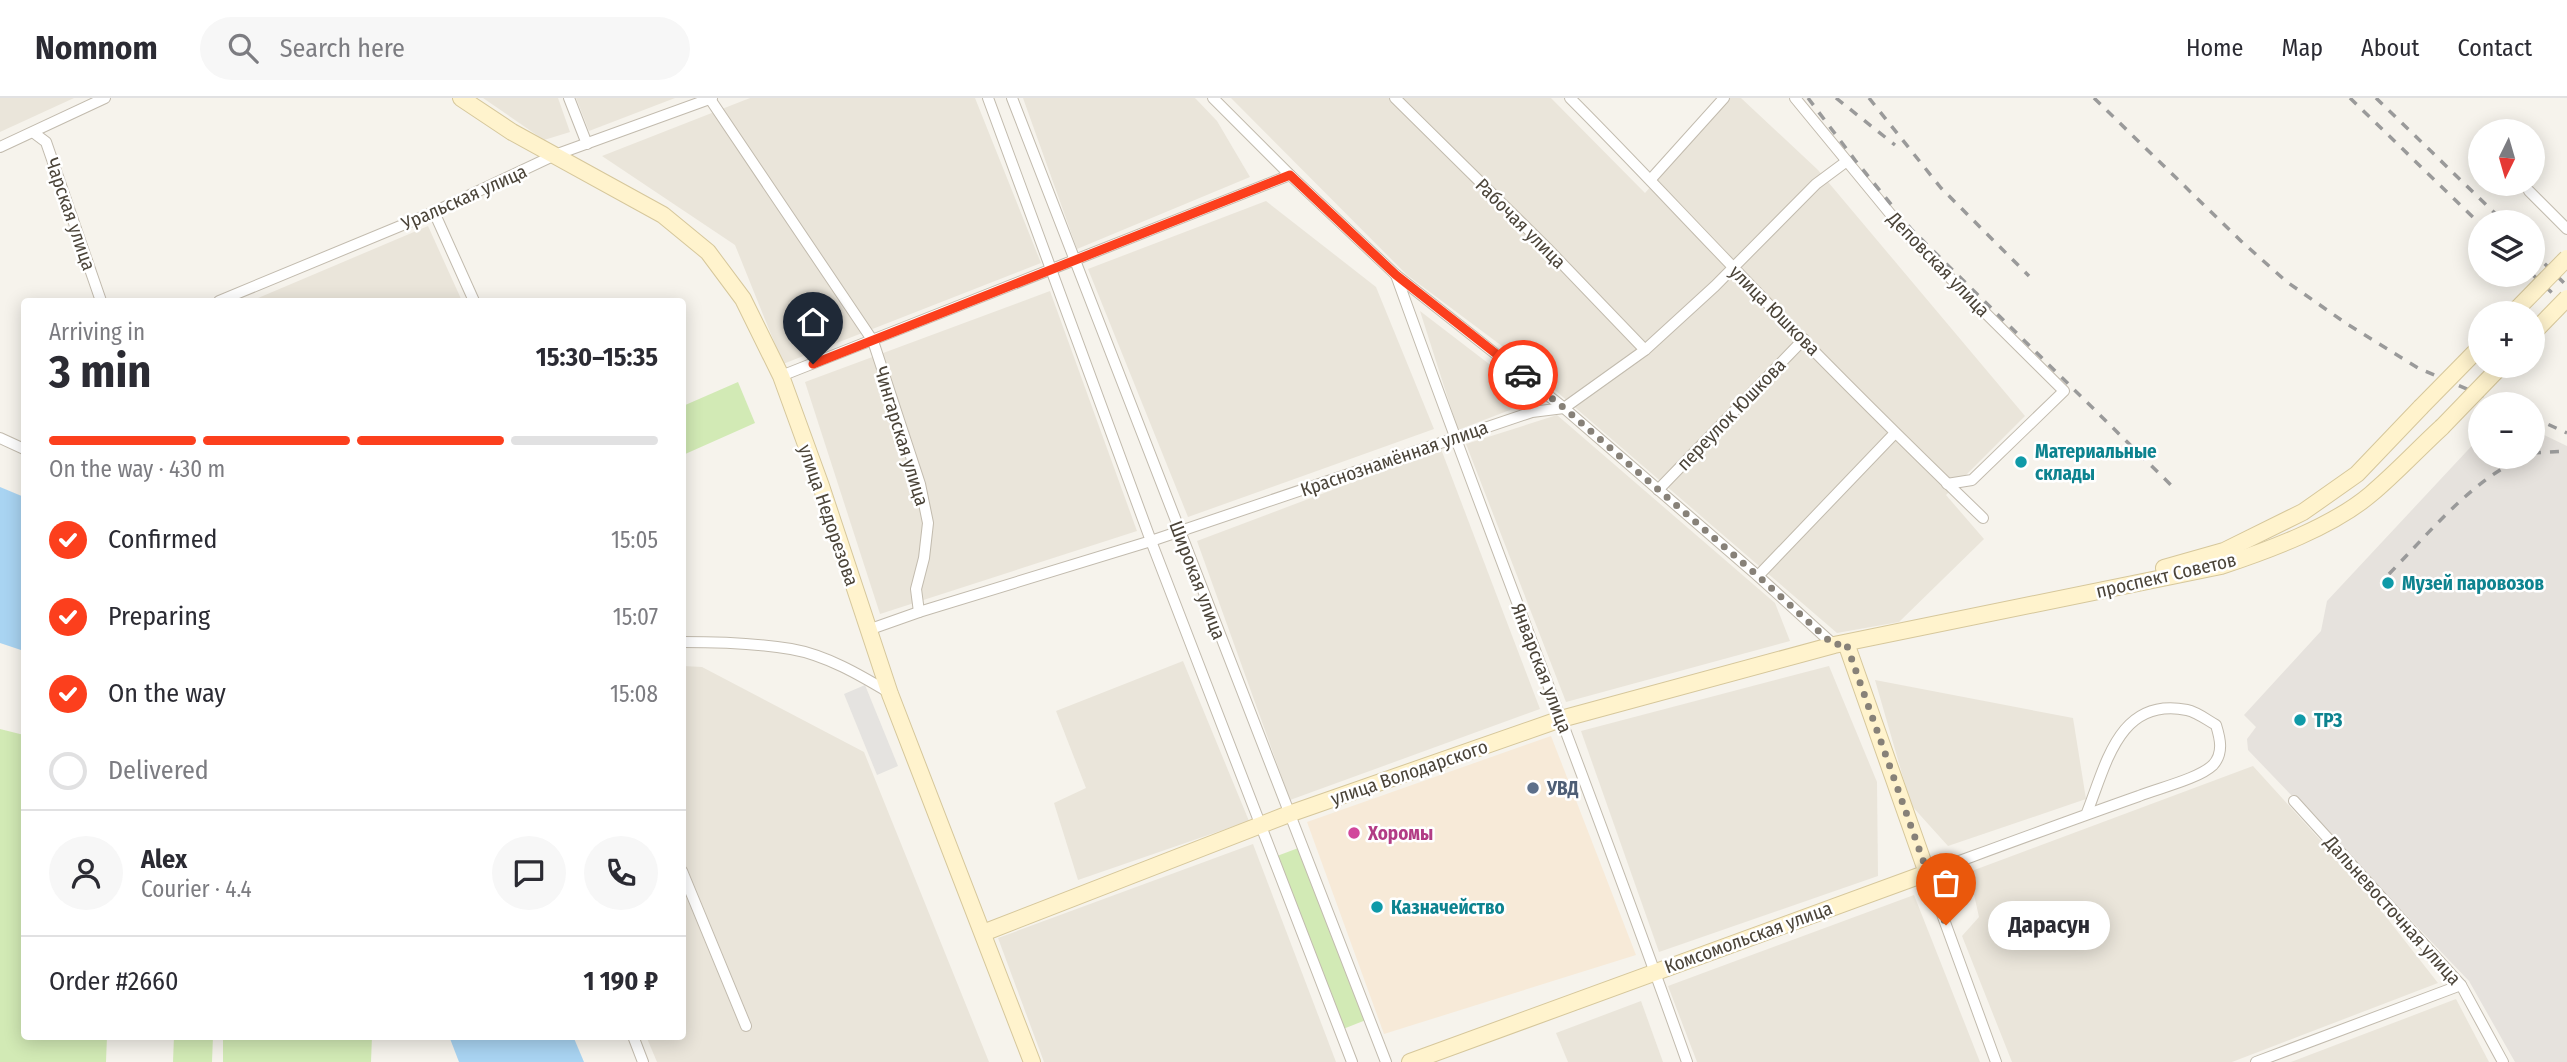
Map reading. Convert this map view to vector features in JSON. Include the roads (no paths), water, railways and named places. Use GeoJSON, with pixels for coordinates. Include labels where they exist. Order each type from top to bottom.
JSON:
{"type":"FeatureCollection","features":[{"type":"Feature","properties":{"kind":"main road","name":"улица Недорезова"},"geometry":{"type":"LineString","coordinates":[[461,98],[512,132],[663,215],[708,252],[743,299],[781,376],[821,486],[890,694],[1032,1062]]}},
{"type":"Feature","properties":{"kind":"main road"},"geometry":{"type":"LineString","coordinates":[[2525,301],[2567,258]]}},
{"type":"Feature","properties":{"kind":"main road"},"geometry":{"type":"LineString","coordinates":[[2545,321],[2567,298]]}},
{"type":"Feature","properties":{"kind":"main road","name":"проспект Советов"},"geometry":{"type":"LineString","coordinates":[[2058,598],[2224,551],[2303,512],[2357,474],[2468,359]]}},
{"type":"Feature","properties":{"kind":"main road","name":"проспект Советов"},"geometry":{"type":"LineString","coordinates":[[1840,644],[2221,566],[2270,549],[2321,525],[2369,496],[2489,378]]}},
{"type":"Feature","properties":{"kind":"main road"},"geometry":{"type":"LineString","coordinates":[[1840,644],[1927,873]]}},
{"type":"Feature","properties":{"kind":"main road","name":"улица Володарского"},"geometry":{"type":"LineString","coordinates":[[983,933],[1289,814],[1561,719],[1840,644]]}},
{"type":"Feature","properties":{"kind":"main road","name":"Комсомольская улица"},"geometry":{"type":"LineString","coordinates":[[1410,1062],[1927,873]]}},
{"type":"Feature","properties":{"kind":"street"},"geometry":{"type":"LineString","coordinates":[[0,147],[105,98]]}},
{"type":"Feature","properties":{"kind":"street"},"geometry":{"type":"LineString","coordinates":[[569,98],[587,144]]}},
{"type":"Feature","properties":{"kind":"street","name":"Уральская улица"},"geometry":{"type":"LineString","coordinates":[[226,298],[434,212],[555,155],[711,98]]}},
{"type":"Feature","properties":{"kind":"street","name":"Чингарская улица"},"geometry":{"type":"LineString","coordinates":[[711,98],[873,341],[920,484],[928,523],[924,558],[916,589],[919,612]]}},
{"type":"Feature","properties":{"kind":"street","name":"Широкая улица"},"geometry":{"type":"LineString","coordinates":[[988,98],[1151,541],[1352,1062]]}},
{"type":"Feature","properties":{"kind":"street","name":"Широкая улица"},"geometry":{"type":"LineString","coordinates":[[1012,98],[1386,1062]]}},
{"type":"Feature","properties":{"kind":"street"},"geometry":{"type":"LineString","coordinates":[[1213,98],[1396,275],[1564,408],[1840,644]]}},
{"type":"Feature","properties":{"kind":"street","name":"Рабочая улица"},"geometry":{"type":"LineString","coordinates":[[1395,98],[1547,248],[1645,350]]}},
{"type":"Feature","properties":{"kind":"street","name":"улица Юшкова"},"geometry":{"type":"LineString","coordinates":[[1570,98],[1651,178],[1733,268],[1895,433],[1983,518]]}},
{"type":"Feature","properties":{"kind":"street"},"geometry":{"type":"LineString","coordinates":[[1651,178],[1724,98]]}},
{"type":"Feature","properties":{"kind":"street","name":"Деповская улица"},"geometry":{"type":"LineString","coordinates":[[1795,98],[1910,239],[2064,391],[1972,480],[1947,484]]}},
{"type":"Feature","properties":{"kind":"street","name":"Чарская улица"},"geometry":{"type":"LineString","coordinates":[[34,133],[46,142],[100,298]]}},
{"type":"Feature","properties":{"kind":"street","name":"Краснознамённая улица"},"geometry":{"type":"LineString","coordinates":[[868,630],[1151,541],[1532,412],[1564,408],[1645,350],[1733,268],[1816,184],[1847,161]]}},
{"type":"Feature","properties":{"kind":"street"},"geometry":{"type":"LineString","coordinates":[[781,376],[1290,175]]}},
{"type":"Feature","properties":{"kind":"street"},"geometry":{"type":"LineString","coordinates":[[2534,196],[2567,229]]}},
{"type":"Feature","properties":{"kind":"street"},"geometry":{"type":"LineString","coordinates":[[434,212],[473,298]]}},
{"type":"Feature","properties":{"kind":"street","name":"Январская улица"},"geometry":{"type":"LineString","coordinates":[[1396,275],[1687,1062]]}},
{"type":"Feature","properties":{"kind":"street","name":"переулок Юшкова"},"geometry":{"type":"LineString","coordinates":[[1658,490],[1804,339]]}},
{"type":"Feature","properties":{"kind":"street"},"geometry":{"type":"LineString","coordinates":[[1758,576],[1895,433]]}},
{"type":"Feature","properties":{"kind":"street"},"geometry":{"type":"LineString","coordinates":[[0,438],[21,448]]}},
{"type":"Feature","properties":{"kind":"street"},"geometry":{"type":"LineString","coordinates":[[686,642],[792,649],[855,672],[890,694]]}},
{"type":"Feature","properties":{"kind":"street","name":"Комсомольская улица"},"geometry":{"type":"LineString","coordinates":[[1927,873],[2086,815],[2206,770],[2215,763],[2220,754],[2216,725],[2188,710],[2155,709],[2133,719],[2117,737],[2086,815]]}},
{"type":"Feature","properties":{"kind":"street","name":"Дальневосточная улица"},"geometry":{"type":"LineString","coordinates":[[2294,801],[2461,985],[2503,1062]]}},
{"type":"Feature","properties":{"kind":"street"},"geometry":{"type":"LineString","coordinates":[[1927,873],[1996,1062]]}},
{"type":"Feature","properties":{"kind":"street"},"geometry":{"type":"LineString","coordinates":[[686,881],[746,1026]]}},
{"type":"Feature","properties":{"kind":"street"},"geometry":{"type":"LineString","coordinates":[[2256,1062],[2461,985]]}},
{"type":"Feature","properties":{"kind":"street"},"geometry":{"type":"LineString","coordinates":[[635,1040],[643,1062]]}},
{"type":"Feature","properties":{"kind":"water"},"geometry":{"type":"Polygon","coordinates":[[[0,487],[21,496],[21,650],[0,643],[0,487]]]}},
{"type":"Feature","properties":{"kind":"water"},"geometry":{"type":"Polygon","coordinates":[[[451,1040],[575,1040],[584,1062],[459,1062],[451,1040]]]}},
{"type":"Feature","properties":{"kind":"railway"},"geometry":{"type":"LineString","coordinates":[[1808,98],[1912,230],[2174,488]]}},
{"type":"Feature","properties":{"kind":"railway"},"geometry":{"type":"LineString","coordinates":[[1836,98],[1895,145]]}},
{"type":"Feature","properties":{"kind":"railway"},"geometry":{"type":"LineString","coordinates":[[1869,98],[1941,188],[2029,276]]}},
{"type":"Feature","properties":{"kind":"railway"},"geometry":{"type":"LineString","coordinates":[[2094,98],[2287,282],[2347,324],[2418,368],[2474,392]]}},
{"type":"Feature","properties":{"kind":"railway"},"geometry":{"type":"LineString","coordinates":[[2350,98],[2468,212]]}},
{"type":"Feature","properties":{"kind":"railway"},"geometry":{"type":"LineString","coordinates":[[2376,98],[2492,210]]}},
{"type":"Feature","properties":{"kind":"railway"},"geometry":{"type":"LineString","coordinates":[[2545,264],[2567,286]]}},
{"type":"Feature","properties":{"kind":"railway"},"geometry":{"type":"LineString","coordinates":[[2545,286],[2567,307]]}},
{"type":"Feature","properties":{"kind":"railway"},"geometry":{"type":"LineString","coordinates":[[2545,423],[2567,433]]}},
{"type":"Feature","properties":{"kind":"railway"},"geometry":{"type":"LineString","coordinates":[[2545,452],[2567,451]]}},
{"type":"Feature","properties":{"kind":"railway"},"geometry":{"type":"LineString","coordinates":[[2389,574],[2435,525],[2486,479],[2502,469]]}},
{"type":"Feature","properties":{"kind":"place","name":"Материальные склады"},"geometry":{"type":"Point","coordinates":[2021,462]}},
{"type":"Feature","properties":{"kind":"place","name":"Музей паровозов"},"geometry":{"type":"Point","coordinates":[2388,583]}},
{"type":"Feature","properties":{"kind":"place","name":"ТРЗ"},"geometry":{"type":"Point","coordinates":[2300,720]}},
{"type":"Feature","properties":{"kind":"place","name":"УВД"},"geometry":{"type":"Point","coordinates":[1533,788]}},
{"type":"Feature","properties":{"kind":"place","name":"Хоромы"},"geometry":{"type":"Point","coordinates":[1354,833]}},
{"type":"Feature","properties":{"kind":"place","name":"Казначейство"},"geometry":{"type":"Point","coordinates":[1377,907]}},
{"type":"Feature","properties":{"kind":"place","name":"Дарасун"},"geometry":{"type":"Point","coordinates":[1946,925]}}]}
